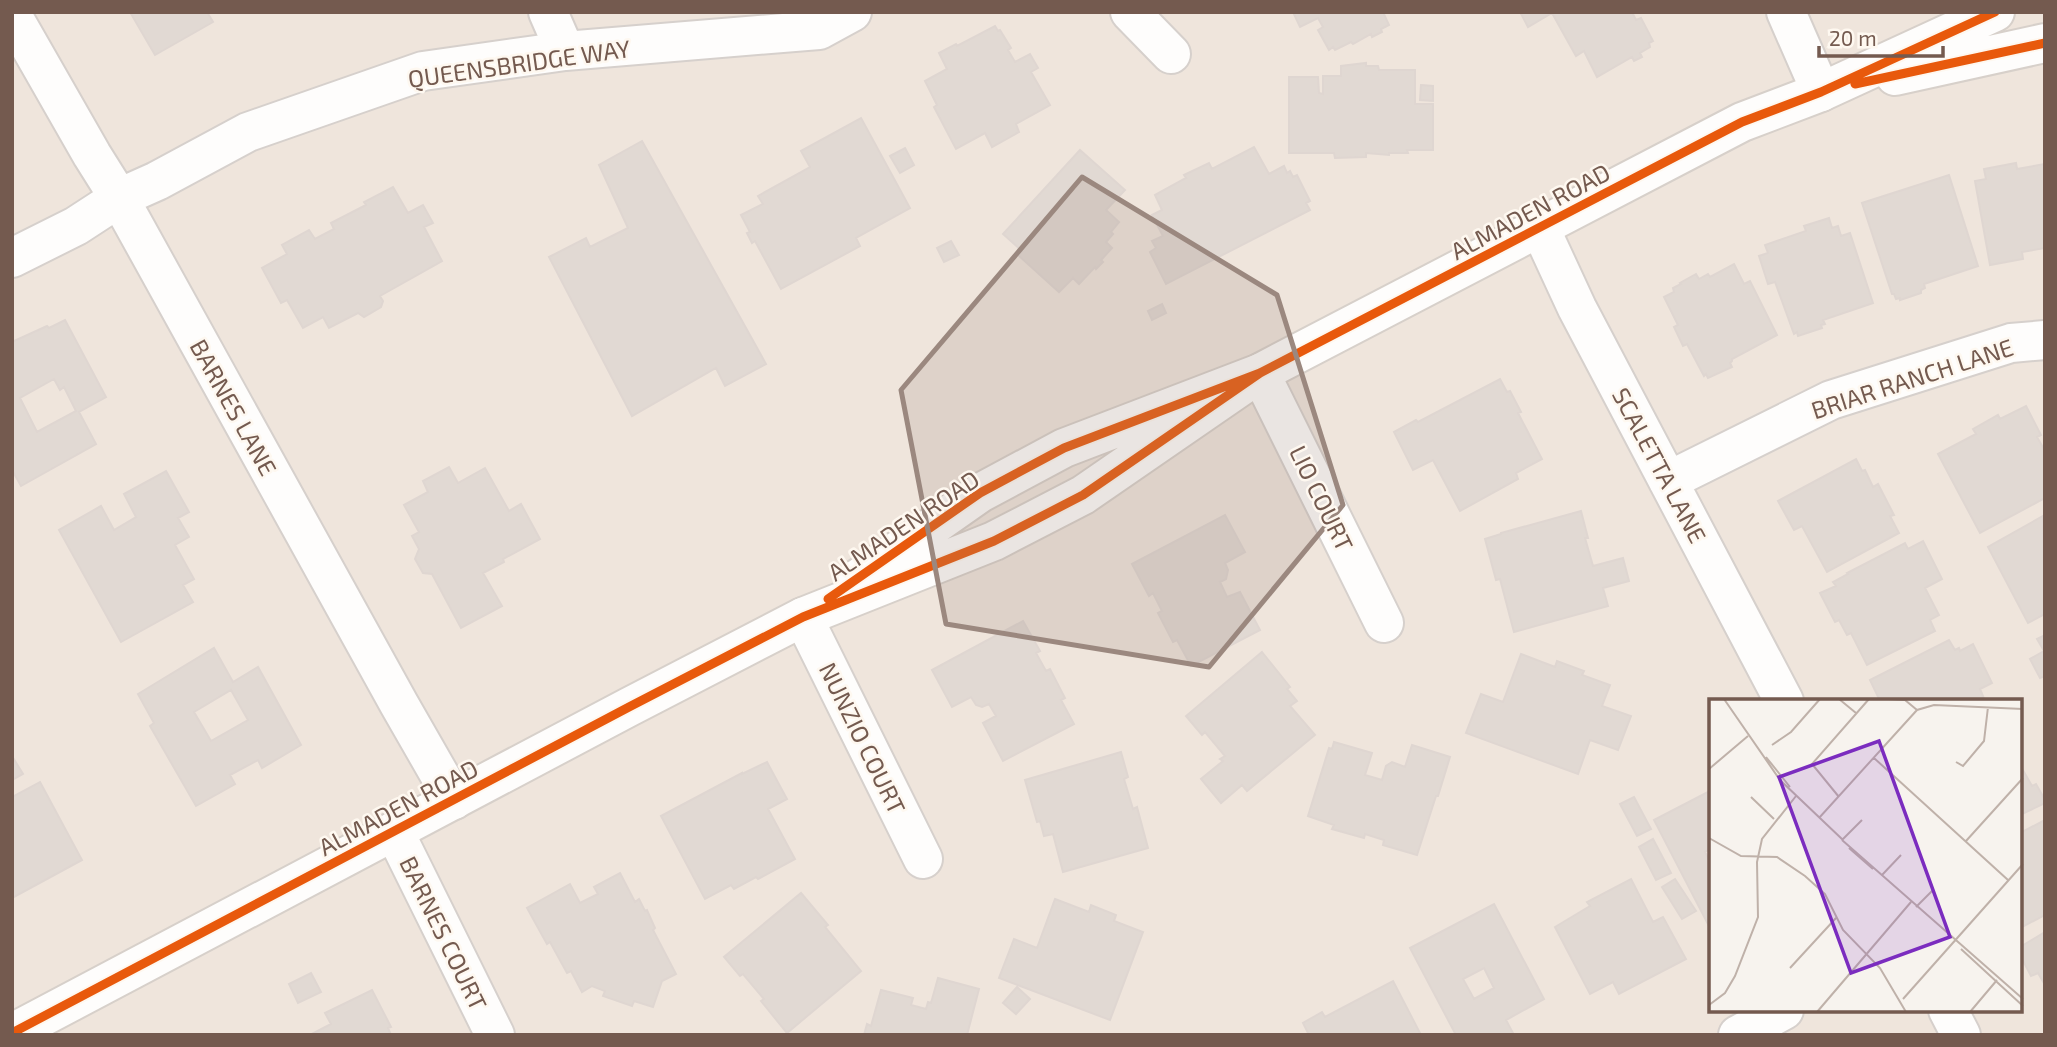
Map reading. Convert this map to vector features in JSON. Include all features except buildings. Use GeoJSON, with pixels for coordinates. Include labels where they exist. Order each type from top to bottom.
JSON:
{"type":"FeatureCollection","features":[{"type":"Feature","properties":{"kind":"street"},"geometry":{"type":"LineString","coordinates":[[548,12],[565,51]]}},
{"type":"Feature","properties":{"kind":"street","name":"QUEENSBRIDGE WAY"},"geometry":{"type":"LineString","coordinates":[[12,258],[248,132],[423,71],[565,51],[819,30],[852,12]]}},
{"type":"Feature","properties":{"kind":"street"},"geometry":{"type":"LineString","coordinates":[[1130,12],[1171,54]]}},
{"type":"Feature","properties":{"kind":"street"},"geometry":{"type":"LineString","coordinates":[[1786,12],[1821,92]]}},
{"type":"Feature","properties":{"kind":"street","name":"ALMADEN ROAD"},"geometry":{"type":"LineString","coordinates":[[803,617],[980,493],[1064,448],[1260,373],[1742,122],[1821,92],[1995,12]]}},
{"type":"Feature","properties":{"kind":"street","name":"BARNES LANE"},"geometry":{"type":"LineString","coordinates":[[12,15],[92,155],[120,198],[454,800]]}},
{"type":"Feature","properties":{"kind":"street","name":"ALMADEN ROAD"},"geometry":{"type":"LineString","coordinates":[[1821,92],[2045,43]]}},
{"type":"Feature","properties":{"kind":"street","name":"SCALETTA LANE"},"geometry":{"type":"LineString","coordinates":[[1540,228],[1577,308],[1783,699]]}},
{"type":"Feature","properties":{"kind":"street","name":"BRIAR RANCH LANE"},"geometry":{"type":"LineString","coordinates":[[1668,481],[1831,400],[2011,342],[2045,340]]}},
{"type":"Feature","properties":{"kind":"street","name":"ALMADEN ROAD"},"geometry":{"type":"LineString","coordinates":[[12,1033],[803,617],[994,541],[1083,495],[1260,373]]}},
{"type":"Feature","properties":{"kind":"street","name":"LIO COURT"},"geometry":{"type":"LineString","coordinates":[[1260,373],[1384,624]]}},
{"type":"Feature","properties":{"kind":"street","name":"NUNZIO COURT"},"geometry":{"type":"LineString","coordinates":[[803,617],[923,859]]}},
{"type":"Feature","properties":{"kind":"street","name":"BARNES COURT"},"geometry":{"type":"LineString","coordinates":[[394,831],[495,1035]]}},
{"type":"Feature","properties":{"kind":"street"},"geometry":{"type":"LineString","coordinates":[[1738,1035],[1780,1012]]}},
{"type":"Feature","properties":{"kind":"street"},"geometry":{"type":"LineString","coordinates":[[1949,1012],[1961,1035]]}},
{"type":"Feature","properties":{"kind":"highlighted area"},"geometry":{"type":"Polygon","coordinates":[[[1082,177],[1277,295],[1343,505],[1209,667],[946,624],[901,390],[1082,177]]]}},
{"type":"Feature","properties":{"kind":"shaded area"},"geometry":{"type":"Polygon","coordinates":[[[12,12],[2045,12],[2045,1035],[12,1035],[12,12]]]}},
{"type":"Feature","properties":{"kind":"cycle path"},"geometry":{"type":"LineString","coordinates":[[828,599],[980,493],[1064,448],[1260,373],[1742,122],[1821,92],[1995,12]]}},
{"type":"Feature","properties":{"kind":"cycle path"},"geometry":{"type":"LineString","coordinates":[[1855,84],[2045,43]]}},
{"type":"Feature","properties":{"kind":"cycle path"},"geometry":{"type":"LineString","coordinates":[[12,1033],[803,617],[994,541],[1083,495],[1260,373]]}}]}
